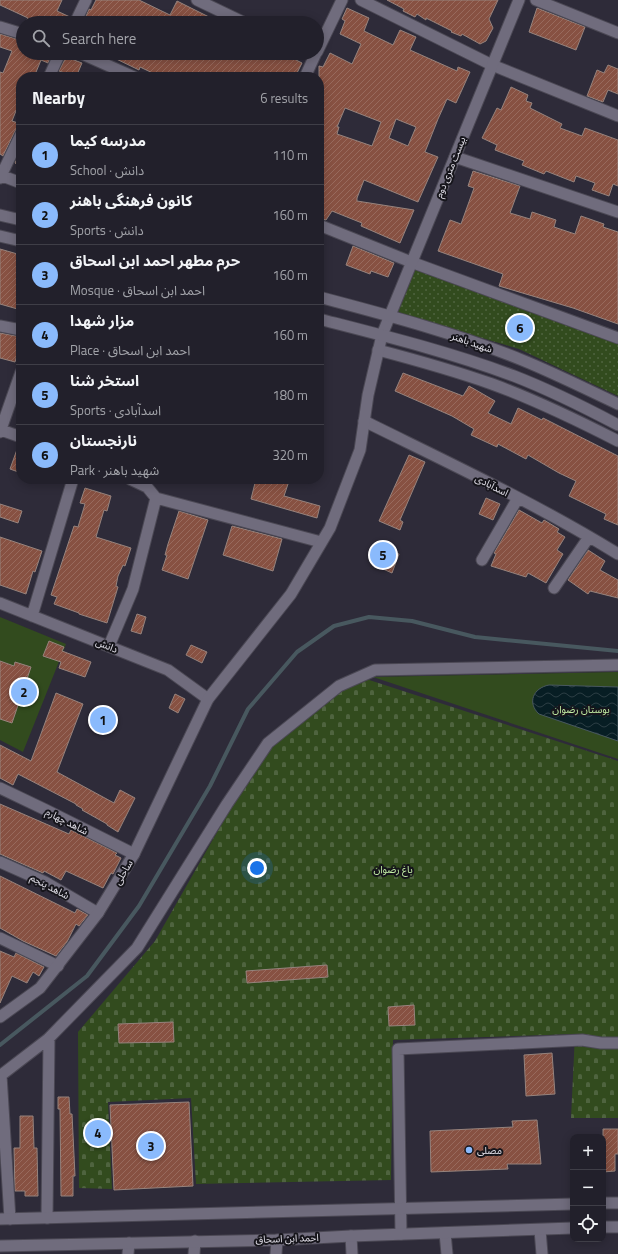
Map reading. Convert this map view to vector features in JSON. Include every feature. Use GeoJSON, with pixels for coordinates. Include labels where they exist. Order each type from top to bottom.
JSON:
{"type":"FeatureCollection","features":[{"type":"Feature","properties":{"kind":"street"},"geometry":{"type":"LineString","coordinates":[[78,16],[86,0]]}},
{"type":"Feature","properties":{"kind":"street"},"geometry":{"type":"LineString","coordinates":[[197,0],[230,16]]}},
{"type":"Feature","properties":{"kind":"street"},"geometry":{"type":"LineString","coordinates":[[324,34],[342,0]]}},
{"type":"Feature","properties":{"kind":"street"},"geometry":{"type":"LineString","coordinates":[[361,0],[492,65],[618,116]]}},
{"type":"Feature","properties":{"kind":"street","name":"بیست متری دوم"},"geometry":{"type":"LineString","coordinates":[[321,542],[330,528],[360,450],[368,395],[382,335],[519,0]]}},
{"type":"Feature","properties":{"kind":"street"},"geometry":{"type":"LineString","coordinates":[[536,0],[618,33]]}},
{"type":"Feature","properties":{"kind":"street"},"geometry":{"type":"LineString","coordinates":[[0,27],[16,32]]}},
{"type":"Feature","properties":{"kind":"street"},"geometry":{"type":"LineString","coordinates":[[51,72],[57,60]]}},
{"type":"Feature","properties":{"kind":"street"},"geometry":{"type":"LineString","coordinates":[[96,60],[123,72]]}},
{"type":"Feature","properties":{"kind":"street"},"geometry":{"type":"LineString","coordinates":[[307,72],[311,60]]}},
{"type":"Feature","properties":{"kind":"street"},"geometry":{"type":"LineString","coordinates":[[16,144],[0,176],[16,182]]}},
{"type":"Feature","properties":{"kind":"street"},"geometry":{"type":"LineString","coordinates":[[455,156],[618,212]]}},
{"type":"Feature","properties":{"kind":"street"},"geometry":{"type":"LineString","coordinates":[[0,215],[16,219]]}},
{"type":"Feature","properties":{"kind":"street"},"geometry":{"type":"LineString","coordinates":[[324,227],[411,262],[618,338]]}},
{"type":"Feature","properties":{"kind":"street"},"geometry":{"type":"LineString","coordinates":[[0,236],[16,240]]}},
{"type":"Feature","properties":{"kind":"street","name":"شهید باهنر"},"geometry":{"type":"LineString","coordinates":[[324,298],[389,316],[473,342],[521,360],[618,404]]}},
{"type":"Feature","properties":{"kind":"street","name":"شهید باهنر"},"geometry":{"type":"LineString","coordinates":[[324,320],[469,360],[576,403],[618,425]]}},
{"type":"Feature","properties":{"kind":"street"},"geometry":{"type":"LineString","coordinates":[[0,326],[16,329]]}},
{"type":"Feature","properties":{"kind":"street"},"geometry":{"type":"LineString","coordinates":[[378,350],[423,362],[492,384],[573,418],[618,441]]}},
{"type":"Feature","properties":{"kind":"street"},"geometry":{"type":"LineString","coordinates":[[16,384],[3,415],[0,431],[16,436]]}},
{"type":"Feature","properties":{"kind":"street","name":"اسدآبادی"},"geometry":{"type":"LineString","coordinates":[[364,421],[518,498],[589,536],[618,554]]}},
{"type":"Feature","properties":{"kind":"street"},"geometry":{"type":"LineString","coordinates":[[32,616],[72,484]]}},
{"type":"Feature","properties":{"kind":"street"},"geometry":{"type":"LineString","coordinates":[[141,484],[147,487],[156,498],[321,542]]}},
{"type":"Feature","properties":{"kind":"street"},"geometry":{"type":"LineString","coordinates":[[108,646],[133,589],[156,498]]}},
{"type":"Feature","properties":{"kind":"street"},"geometry":{"type":"LineString","coordinates":[[482,560],[518,498]]}},
{"type":"Feature","properties":{"kind":"street"},"geometry":{"type":"LineString","coordinates":[[554,588],[589,536]]}},
{"type":"Feature","properties":{"kind":"street","name":"ساحلی"},"geometry":{"type":"LineString","coordinates":[[1,1015],[40,988],[98,913],[134,854],[208,699],[291,594],[321,542]]}},
{"type":"Feature","properties":{"kind":"street","name":"دانش"},"geometry":{"type":"LineString","coordinates":[[0,603],[168,670],[208,699]]}},
{"type":"Feature","properties":{"kind":"street"},"geometry":{"type":"LineString","coordinates":[[570,1204],[5,1219],[1,1075],[49,1038],[137,948],[227,804],[268,743],[340,686],[375,670],[618,665]]}},
{"type":"Feature","properties":{"kind":"street","name":"شاهد چهارم"},"geometry":{"type":"LineString","coordinates":[[0,788],[134,854]]}},
{"type":"Feature","properties":{"kind":"street","name":"شاهد پنجم"},"geometry":{"type":"LineString","coordinates":[[0,862],[45,882],[98,913]]}},
{"type":"Feature","properties":{"kind":"street"},"geometry":{"type":"LineString","coordinates":[[0,938],[58,966]]}},
{"type":"Feature","properties":{"kind":"street"},"geometry":{"type":"LineString","coordinates":[[47,1218],[49,1038]]}},
{"type":"Feature","properties":{"kind":"street"},"geometry":{"type":"LineString","coordinates":[[401,1234],[398,1049],[582,1040],[601,1043],[618,1043]]}},
{"type":"Feature","properties":{"kind":"street"},"geometry":{"type":"LineString","coordinates":[[606,1203],[618,1203]]}},
{"type":"Feature","properties":{"kind":"street"},"geometry":{"type":"LineString","coordinates":[[606,1227],[618,1227]]}},
{"type":"Feature","properties":{"kind":"street","name":"احمد ابن اسحاق"},"geometry":{"type":"LineString","coordinates":[[0,1246],[277,1240],[570,1228]]}},
{"type":"Feature","properties":{"kind":"street"},"geometry":{"type":"LineString","coordinates":[[540,1230],[542,1254]]}},
{"type":"Feature","properties":{"kind":"street"},"geometry":{"type":"LineString","coordinates":[[445,1233],[447,1254]]}},
{"type":"Feature","properties":{"kind":"street"},"geometry":{"type":"LineString","coordinates":[[351,1236],[352,1254]]}},
{"type":"Feature","properties":{"kind":"street"},"geometry":{"type":"LineString","coordinates":[[276,1254],[277,1240]]}},
{"type":"Feature","properties":{"kind":"street"},"geometry":{"type":"LineString","coordinates":[[194,1254],[195,1241]]}},
{"type":"Feature","properties":{"kind":"street"},"geometry":{"type":"LineString","coordinates":[[128,1254],[129,1243]]}},
{"type":"Feature","properties":{"kind":"green space"},"geometry":{"type":"Polygon","coordinates":[[[416,263],[618,338],[618,396],[519,349],[414,318],[396,311],[416,263]]]}},
{"type":"Feature","properties":{"kind":"green space"},"geometry":{"type":"Polygon","coordinates":[[[0,617],[66,644],[23,752],[0,740],[0,617]]]}},
{"type":"Feature","properties":{"kind":"green space","name":"بوستان رضوان"},"geometry":{"type":"Polygon","coordinates":[[[618,672],[618,759],[373,677],[618,672]]]}},
{"type":"Feature","properties":{"kind":"green space","name":"باغ رضوان"},"geometry":{"type":"Polygon","coordinates":[[[360,677],[618,761],[618,1118],[571,1118],[575,1034],[393,1040],[391,1180],[196,1184],[191,1098],[108,1102],[112,1189],[79,1188],[78,1032],[155,941],[268,743],[360,677]]]}},
{"type":"Feature","properties":{"kind":"water"},"geometry":{"type":"Polygon","coordinates":[[[549,685],[618,687],[618,741],[539,714],[533,705],[534,696],[539,689],[549,685]]]}},
{"type":"Feature","properties":{"kind":"building"},"geometry":{"type":"Polygon","coordinates":[[[0,0],[62,0],[57,11],[68,16],[24,16],[0,5],[0,0]]]}},
{"type":"Feature","properties":{"kind":"building"},"geometry":{"type":"Polygon","coordinates":[[[96,0],[139,0],[170,15],[177,1],[207,16],[86,16],[89,9],[91,10],[96,0]]]}},
{"type":"Feature","properties":{"kind":"building"},"geometry":{"type":"Polygon","coordinates":[[[387,0],[498,0],[489,19],[493,28],[486,41],[480,44],[462,34],[461,36],[451,32],[452,31],[426,18],[426,20],[417,14],[415,17],[387,0]]]}},
{"type":"Feature","properties":{"kind":"building"},"geometry":{"type":"Polygon","coordinates":[[[347,8],[369,18],[364,31],[393,45],[400,30],[416,37],[410,50],[457,71],[458,67],[470,72],[456,103],[447,99],[438,119],[425,152],[438,157],[418,202],[364,180],[357,201],[414,210],[400,243],[361,226],[362,223],[332,211],[326,220],[324,219],[324,72],[319,72],[319,66],[323,67],[330,53],[352,64],[361,44],[340,34],[345,21],[342,19],[347,8]],[[345,108],[337,127],[339,127],[337,134],[372,146],[381,122],[345,108]],[[396,119],[389,138],[408,146],[416,127],[396,119]]]}},
{"type":"Feature","properties":{"kind":"building"},"geometry":{"type":"Polygon","coordinates":[[[537,8],[585,27],[576,50],[529,32],[537,8]]]}},
{"type":"Feature","properties":{"kind":"building"},"geometry":{"type":"Polygon","coordinates":[[[0,34],[16,39],[16,60],[41,60],[36,72],[16,72],[16,111],[12,121],[16,122],[16,130],[3,156],[0,154],[0,72],[3,73],[12,51],[0,47],[0,34]]]}},
{"type":"Feature","properties":{"kind":"building"},"geometry":{"type":"Polygon","coordinates":[[[41,60],[49,60],[48,63],[41,60]]]}},
{"type":"Feature","properties":{"kind":"building"},"geometry":{"type":"Polygon","coordinates":[[[64,60],[74,60],[82,63],[78,72],[59,71],[64,60]]]}},
{"type":"Feature","properties":{"kind":"building"},"geometry":{"type":"Polygon","coordinates":[[[118,60],[296,60],[302,63],[298,72],[150,72],[140,67],[139,70],[118,60]]]}},
{"type":"Feature","properties":{"kind":"building"},"geometry":{"type":"Polygon","coordinates":[[[608,65],[618,69],[618,94],[608,90],[603,102],[587,96],[597,70],[604,73],[608,65]]]}},
{"type":"Feature","properties":{"kind":"building"},"geometry":{"type":"Polygon","coordinates":[[[511,87],[528,95],[526,101],[532,103],[530,108],[562,124],[560,128],[582,136],[585,128],[618,140],[618,186],[613,184],[609,196],[592,190],[595,183],[576,176],[574,182],[546,171],[544,174],[522,165],[524,161],[495,150],[497,145],[482,138],[497,108],[501,110],[511,87]]]}},
{"type":"Feature","properties":{"kind":"building"},"geometry":{"type":"Polygon","coordinates":[[[473,171],[520,186],[510,213],[530,219],[532,212],[556,220],[554,227],[575,234],[581,216],[604,224],[603,227],[618,232],[618,324],[573,308],[499,286],[503,274],[438,251],[450,220],[461,224],[474,188],[468,186],[473,171]]]}},
{"type":"Feature","properties":{"kind":"building"},"geometry":{"type":"Polygon","coordinates":[[[353,246],[394,263],[388,277],[371,271],[370,274],[346,265],[353,246]]]}},
{"type":"Feature","properties":{"kind":"building"},"geometry":{"type":"Polygon","coordinates":[[[0,249],[16,254],[16,309],[0,304],[0,249]]]}},
{"type":"Feature","properties":{"kind":"building"},"geometry":{"type":"Polygon","coordinates":[[[0,333],[16,336],[15,362],[0,358],[0,333]]]}},
{"type":"Feature","properties":{"kind":"building"},"geometry":{"type":"Polygon","coordinates":[[[403,373],[463,396],[469,386],[495,401],[488,413],[511,424],[518,408],[542,420],[543,418],[618,456],[618,525],[604,519],[606,514],[569,496],[576,481],[528,455],[526,459],[498,444],[497,447],[471,435],[474,429],[452,416],[395,391],[403,373]]]}},
{"type":"Feature","properties":{"kind":"building"},"geometry":{"type":"Polygon","coordinates":[[[16,452],[16,471],[10,469],[16,452]]]}},
{"type":"Feature","properties":{"kind":"building"},"geometry":{"type":"Polygon","coordinates":[[[409,455],[425,462],[400,520],[403,522],[400,530],[379,521],[409,455]]]}},
{"type":"Feature","properties":{"kind":"building"},"geometry":{"type":"Polygon","coordinates":[[[255,484],[288,484],[284,496],[320,506],[317,518],[251,499],[255,484]]]}},
{"type":"Feature","properties":{"kind":"building"},"geometry":{"type":"Polygon","coordinates":[[[85,488],[111,496],[107,511],[104,510],[96,537],[131,548],[125,566],[123,565],[118,576],[116,586],[118,587],[107,623],[54,604],[57,597],[51,595],[74,526],[78,527],[85,504],[80,503],[85,488]]]}},
{"type":"Feature","properties":{"kind":"building"},"geometry":{"type":"Polygon","coordinates":[[[486,498],[500,504],[493,520],[479,514],[486,498]]]}},
{"type":"Feature","properties":{"kind":"building"},"geometry":{"type":"Polygon","coordinates":[[[0,504],[22,511],[18,523],[0,517],[0,504]]]}},
{"type":"Feature","properties":{"kind":"building"},"geometry":{"type":"Polygon","coordinates":[[[519,510],[542,523],[544,520],[559,529],[557,532],[565,537],[557,550],[563,554],[546,583],[528,573],[526,577],[491,566],[496,554],[494,553],[519,510]]]}},
{"type":"Feature","properties":{"kind":"building"},"geometry":{"type":"Polygon","coordinates":[[[179,511],[208,520],[188,579],[162,570],[167,555],[165,555],[168,544],[179,511]]]}},
{"type":"Feature","properties":{"kind":"building"},"geometry":{"type":"Polygon","coordinates":[[[232,526],[282,539],[273,571],[223,555],[232,526]]]}},
{"type":"Feature","properties":{"kind":"building"},"geometry":{"type":"Polygon","coordinates":[[[0,537],[42,551],[35,572],[33,571],[26,594],[0,585],[0,537]]]}},
{"type":"Feature","properties":{"kind":"building"},"geometry":{"type":"Polygon","coordinates":[[[588,550],[605,561],[600,570],[618,580],[618,598],[590,591],[588,594],[568,580],[588,550]]]}},
{"type":"Feature","properties":{"kind":"building"},"geometry":{"type":"Polygon","coordinates":[[[390,551],[399,554],[392,573],[383,569],[390,551]]]}},
{"type":"Feature","properties":{"kind":"building"},"geometry":{"type":"Polygon","coordinates":[[[137,614],[146,617],[141,634],[131,631],[137,614]]]}},
{"type":"Feature","properties":{"kind":"building"},"geometry":{"type":"Polygon","coordinates":[[[49,641],[64,647],[62,651],[91,662],[85,677],[59,668],[61,662],[43,656],[49,641]]]}},
{"type":"Feature","properties":{"kind":"building"},"geometry":{"type":"Polygon","coordinates":[[[191,645],[207,652],[202,663],[186,655],[191,645]]]}},
{"type":"Feature","properties":{"kind":"building"},"geometry":{"type":"Polygon","coordinates":[[[0,661],[14,666],[15,662],[31,667],[12,723],[0,719],[0,661]]]}},
{"type":"Feature","properties":{"kind":"building"},"geometry":{"type":"Polygon","coordinates":[[[56,693],[83,704],[57,772],[114,803],[120,790],[135,798],[118,832],[82,810],[83,809],[76,804],[18,774],[13,785],[0,778],[0,745],[31,761],[56,693]]]}},
{"type":"Feature","properties":{"kind":"building"},"geometry":{"type":"Polygon","coordinates":[[[175,694],[185,699],[178,713],[169,708],[175,694]]]}},
{"type":"Feature","properties":{"kind":"building"},"geometry":{"type":"Polygon","coordinates":[[[0,804],[69,834],[71,830],[117,853],[115,855],[121,858],[113,874],[111,873],[103,888],[66,871],[61,880],[44,871],[43,873],[0,854],[0,804]]]}},
{"type":"Feature","properties":{"kind":"building"},"geometry":{"type":"Polygon","coordinates":[[[0,876],[75,913],[77,909],[88,915],[79,926],[76,924],[67,942],[56,956],[23,941],[0,928],[0,876]]]}},
{"type":"Feature","properties":{"kind":"building"},"geometry":{"type":"Polygon","coordinates":[[[0,951],[14,957],[16,953],[44,967],[39,976],[33,972],[27,983],[12,976],[0,1003],[0,951]]]}},
{"type":"Feature","properties":{"kind":"building"},"geometry":{"type":"Polygon","coordinates":[[[327,965],[328,977],[247,983],[246,971],[327,965]]]}},
{"type":"Feature","properties":{"kind":"building"},"geometry":{"type":"Polygon","coordinates":[[[414,1005],[415,1025],[389,1026],[388,1007],[414,1005]]]}},
{"type":"Feature","properties":{"kind":"building"},"geometry":{"type":"Polygon","coordinates":[[[173,1022],[174,1042],[119,1043],[118,1024],[173,1022]]]}},
{"type":"Feature","properties":{"kind":"building"},"geometry":{"type":"Polygon","coordinates":[[[552,1053],[555,1094],[526,1096],[524,1055],[552,1053]]]}},
{"type":"Feature","properties":{"kind":"building"},"geometry":{"type":"Polygon","coordinates":[[[58,1097],[69,1097],[70,1114],[72,1114],[75,1176],[73,1176],[73,1196],[61,1196],[60,1109],[58,1109],[58,1097]]]}},
{"type":"Feature","properties":{"kind":"building"},"geometry":{"type":"Polygon","coordinates":[[[189,1102],[193,1186],[114,1190],[110,1105],[189,1102]]]}},
{"type":"Feature","properties":{"kind":"building"},"geometry":{"type":"Polygon","coordinates":[[[20,1116],[33,1116],[34,1148],[37,1148],[38,1196],[25,1196],[25,1191],[15,1191],[14,1148],[20,1148],[20,1116]]]}},
{"type":"Feature","properties":{"kind":"building","name":"مصلی"},"geometry":{"type":"Polygon","coordinates":[[[537,1120],[541,1164],[507,1164],[508,1169],[431,1172],[430,1131],[513,1127],[512,1121],[537,1120]]]}},
{"type":"Feature","properties":{"kind":"building"},"geometry":{"type":"Polygon","coordinates":[[[603,1129],[618,1129],[618,1154],[615,1154],[615,1171],[606,1172],[606,1134],[603,1134],[603,1129]]]}},
{"type":"Feature","properties":{"kind":"waterway"},"geometry":{"type":"LineString","coordinates":[[0,1045],[87,976],[139,906],[210,786],[248,709],[297,652],[334,626],[369,617],[412,621],[475,637],[618,651]]}},
{"type":"Feature","properties":{"kind":"place","name":"نارنجستان"},"geometry":{"type":"Point","coordinates":[520,328]}},
{"type":"Feature","properties":{"kind":"place","name":"استخر شنا"},"geometry":{"type":"Point","coordinates":[383,555]}},
{"type":"Feature","properties":{"kind":"place","name":"کانون فرهنگی باهنر"},"geometry":{"type":"Point","coordinates":[24,692]}},
{"type":"Feature","properties":{"kind":"place","name":"مدرسه کیما"},"geometry":{"type":"Point","coordinates":[103,720]}},
{"type":"Feature","properties":{"kind":"place","name":"مزار شهدا"},"geometry":{"type":"Point","coordinates":[98,1133]}},
{"type":"Feature","properties":{"kind":"place","name":"حرم مطهر احمد ابن اسحاق"},"geometry":{"type":"Point","coordinates":[151,1146]}},
{"type":"Feature","properties":{"kind":"place","name":"مصلی"},"geometry":{"type":"Point","coordinates":[469,1150]}}]}
